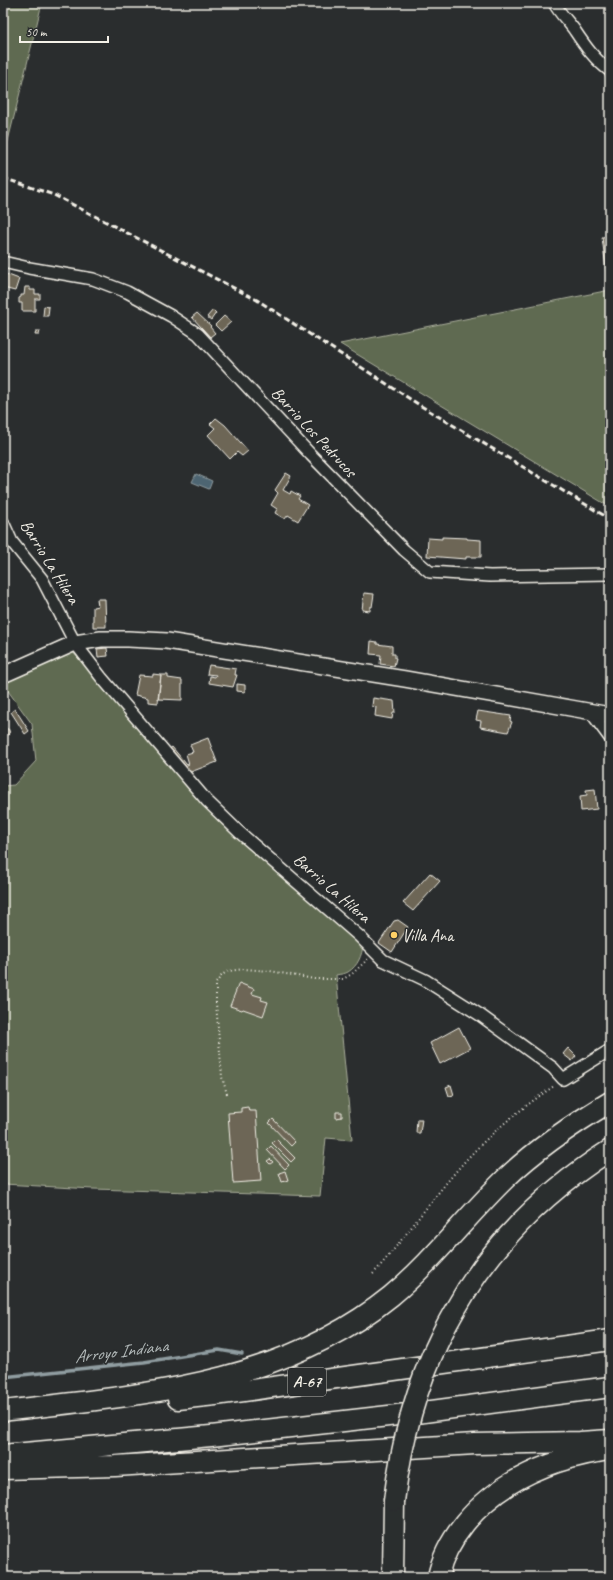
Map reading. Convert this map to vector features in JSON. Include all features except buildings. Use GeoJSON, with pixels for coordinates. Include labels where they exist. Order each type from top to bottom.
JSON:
{"type":"FeatureCollection","features":[{"type":"Feature","properties":{"kind":"highway"},"geometry":{"type":"LineString","coordinates":[[3,1411],[131,1396],[185,1386],[270,1364],[334,1335],[373,1310],[392,1295],[419,1270],[506,1178],[531,1156],[610,1102]]}},
{"type":"Feature","properties":{"kind":"highway"},"geometry":{"type":"LineString","coordinates":[[393,1577],[394,1501],[403,1442],[421,1382],[441,1335],[478,1272],[499,1246],[536,1206],[566,1181],[610,1150]]}},
{"type":"Feature","properties":{"kind":"highway","name":"A-67"},"geometry":{"type":"LineString","coordinates":[[3,1417],[215,1395],[610,1340]]}},
{"type":"Feature","properties":{"kind":"highway"},"geometry":{"type":"LineString","coordinates":[[3,1455],[211,1436],[424,1412],[610,1387]]}},
{"type":"Feature","properties":{"kind":"highway"},"geometry":{"type":"LineString","coordinates":[[3,1469],[115,1466],[475,1444],[610,1440]]}},
{"type":"Feature","properties":{"kind":"highway"},"geometry":{"type":"LineString","coordinates":[[438,1577],[444,1556],[458,1532],[481,1505],[504,1486],[538,1469],[562,1460],[610,1450]]}},
{"type":"Feature","properties":{"kind":"street"},"geometry":{"type":"LineString","coordinates":[[554,3],[561,15],[574,30],[586,48],[598,62],[610,71]]}},
{"type":"Feature","properties":{"kind":"street","name":"Barrio Los Pedrucos"},"geometry":{"type":"LineString","coordinates":[[3,262],[100,282],[127,292],[171,316],[198,334],[311,455],[382,528],[404,550],[430,572],[490,576],[610,574]]}},
{"type":"Feature","properties":{"kind":"street","name":"Barrio La Hilera"},"geometry":{"type":"LineString","coordinates":[[3,522],[12,542],[42,579],[75,643],[101,677],[207,801],[244,836],[359,936],[383,960],[425,980],[480,1015],[553,1068],[564,1079]]}},
{"type":"Feature","properties":{"kind":"street"},"geometry":{"type":"LineString","coordinates":[[3,675],[75,643],[101,639],[167,641],[405,679],[610,715]]}},
{"type":"Feature","properties":{"kind":"street"},"geometry":{"type":"LineString","coordinates":[[590,711],[610,738]]}},
{"type":"Feature","properties":{"kind":"street"},"geometry":{"type":"LineString","coordinates":[[564,1079],[610,1050]]}},
{"type":"Feature","properties":{"kind":"path"},"geometry":{"type":"LineString","coordinates":[[227,1094],[222,1077],[216,1003],[216,983],[222,975],[228,971],[244,969],[270,971],[314,979],[343,979],[352,974],[374,952]]}},
{"type":"Feature","properties":{"kind":"path"},"geometry":{"type":"LineString","coordinates":[[373,1274],[399,1245],[421,1214],[468,1158],[502,1125],[528,1104],[564,1079]]}},
{"type":"Feature","properties":{"kind":"green space"},"geometry":{"type":"Polygon","coordinates":[[[3,3],[42,3],[6,149],[3,148],[3,3]]]}},
{"type":"Feature","properties":{"kind":"green space"},"geometry":{"type":"Polygon","coordinates":[[[610,290],[610,507],[340,344],[610,290]]]}},
{"type":"Feature","properties":{"kind":"green space"},"geometry":{"type":"Polygon","coordinates":[[[71,650],[201,799],[363,945],[362,953],[354,967],[347,973],[336,975],[352,1140],[326,1138],[320,1196],[93,1189],[3,1184],[3,786],[14,785],[36,761],[32,724],[3,682],[71,650]]]}},
{"type":"Feature","properties":{"kind":"water"},"geometry":{"type":"Polygon","coordinates":[[[196,474],[212,481],[209,489],[192,482],[196,474]]]}},
{"type":"Feature","properties":{"kind":"waterway","name":"Arroyo Indiana"},"geometry":{"type":"LineString","coordinates":[[3,1377],[144,1362],[219,1350],[242,1354]]}},
{"type":"Feature","properties":{"kind":"railway"},"geometry":{"type":"LineString","coordinates":[[3,178],[54,195],[257,300],[421,406],[610,519]]}},
{"type":"Feature","properties":{"kind":"place","name":"Villa Ana"},"geometry":{"type":"Point","coordinates":[394,935]}}]}
